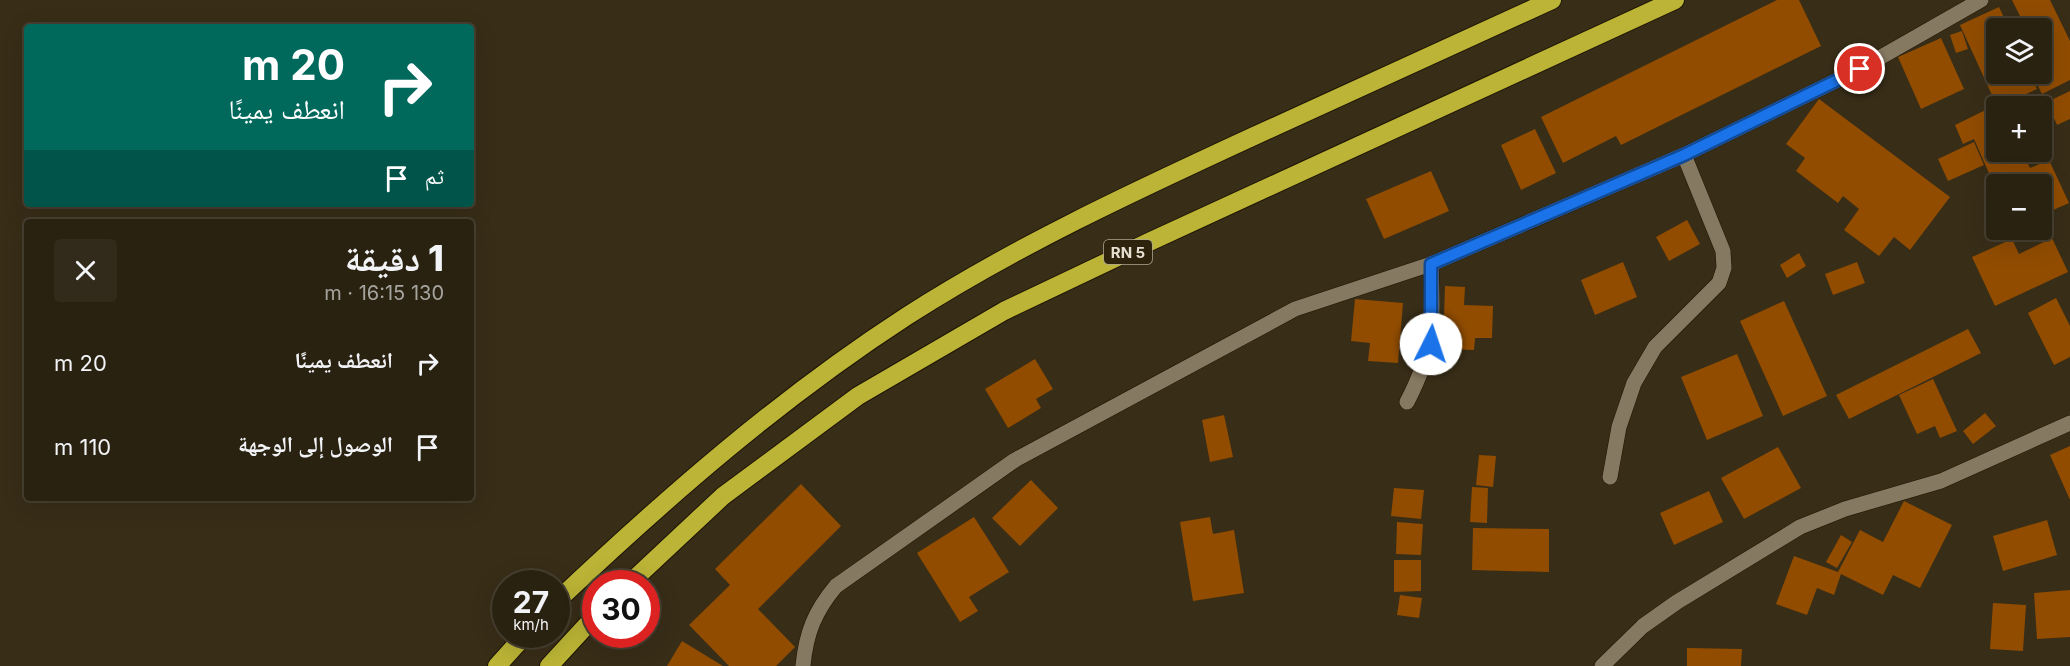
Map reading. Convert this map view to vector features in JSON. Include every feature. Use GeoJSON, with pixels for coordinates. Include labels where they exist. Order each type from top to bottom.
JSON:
{"type":"FeatureCollection","features":[{"type":"Feature","properties":{"kind":"highway"},"geometry":{"type":"LineString","coordinates":[[570,589],[683,483],[836,364],[910,314],[1120,198],[1552,0]]}},
{"type":"Feature","properties":{"kind":"highway","name":"RN 5"},"geometry":{"type":"LineString","coordinates":[[644,570],[723,496],[858,396],[1004,311],[1675,0]]}},
{"type":"Feature","properties":{"kind":"highway"},"geometry":{"type":"LineString","coordinates":[[549,666],[582,630]]}},
{"type":"Feature","properties":{"kind":"highway"},"geometry":{"type":"LineString","coordinates":[[497,666],[513,648]]}},
{"type":"Feature","properties":{"kind":"street"},"geometry":{"type":"LineString","coordinates":[[803,666],[809,627],[819,606],[836,586],[891,544],[1015,460],[1295,309],[1431,264],[1684,155],[1860,69],[1981,0]]}},
{"type":"Feature","properties":{"kind":"street"},"geometry":{"type":"LineString","coordinates":[[1610,477],[1619,427],[1634,383],[1656,348],[1719,284],[1724,268],[1723,251],[1684,155]]}},
{"type":"Feature","properties":{"kind":"street"},"geometry":{"type":"LineString","coordinates":[[1407,402],[1420,376],[1431,344],[1431,264]]}},
{"type":"Feature","properties":{"kind":"street"},"geometry":{"type":"LineString","coordinates":[[1602,666],[1643,626],[1677,602],[1800,527],[1845,509],[1941,481],[2070,423]]}},
{"type":"Feature","properties":{"kind":"building"},"geometry":{"type":"Polygon","coordinates":[[[1777,0],[1799,0],[1821,46],[1621,145],[1616,136],[1563,163],[1541,117],[1777,0]]]}},
{"type":"Feature","properties":{"kind":"building"},"geometry":{"type":"Polygon","coordinates":[[[2012,0],[2050,0],[2070,41],[2070,80],[2042,94],[2037,84],[2052,84],[2052,18],[2021,18],[2012,0]]]}},
{"type":"Feature","properties":{"kind":"building"},"geometry":{"type":"Polygon","coordinates":[[[1999,7],[2004,18],[1986,18],[1986,82],[1960,25],[1999,7]]]}},
{"type":"Feature","properties":{"kind":"building"},"geometry":{"type":"Polygon","coordinates":[[[1962,31],[1968,49],[1956,53],[1950,35],[1962,31]]]}},
{"type":"Feature","properties":{"kind":"building"},"geometry":{"type":"Polygon","coordinates":[[[1941,38],[1964,89],[1921,109],[1898,57],[1941,38]]]}},
{"type":"Feature","properties":{"kind":"building"},"geometry":{"type":"Polygon","coordinates":[[[1987,84],[2035,84],[2037,89],[2024,96],[1992,96],[1987,84]]]}},
{"type":"Feature","properties":{"kind":"building"},"geometry":{"type":"Polygon","coordinates":[[[2070,91],[2070,119],[2057,125],[2052,114],[2052,100],[2070,91]]]}},
{"type":"Feature","properties":{"kind":"building"},"geometry":{"type":"Polygon","coordinates":[[[1819,99],[1950,197],[1910,250],[1894,237],[1879,256],[1844,230],[1859,209],[1843,196],[1838,203],[1796,171],[1805,158],[1786,144],[1819,99]]]}},
{"type":"Feature","properties":{"kind":"building"},"geometry":{"type":"Polygon","coordinates":[[[1986,110],[1986,162],[2027,162],[2030,168],[2050,162],[2069,203],[2052,211],[2052,174],[1989,174],[1974,139],[1963,144],[1955,125],[1986,110]]]}},
{"type":"Feature","properties":{"kind":"building"},"geometry":{"type":"Polygon","coordinates":[[[1535,129],[1556,173],[1521,190],[1501,145],[1535,129]]]}},
{"type":"Feature","properties":{"kind":"building"},"geometry":{"type":"Polygon","coordinates":[[[1974,142],[1984,165],[1948,181],[1938,159],[1974,142]]]}},
{"type":"Feature","properties":{"kind":"building"},"geometry":{"type":"Polygon","coordinates":[[[1431,171],[1449,211],[1384,239],[1366,199],[1431,171]]]}},
{"type":"Feature","properties":{"kind":"building"},"geometry":{"type":"Polygon","coordinates":[[[1687,220],[1700,244],[1669,261],[1656,237],[1687,220]]]}},
{"type":"Feature","properties":{"kind":"building"},"geometry":{"type":"Polygon","coordinates":[[[2052,238],[2068,272],[1995,306],[1972,257],[2010,240],[2012,240],[2019,254],[2052,238]]]}},
{"type":"Feature","properties":{"kind":"building"},"geometry":{"type":"Polygon","coordinates":[[[1799,253],[1806,266],[1787,278],[1780,265],[1799,253]]]}},
{"type":"Feature","properties":{"kind":"building"},"geometry":{"type":"Polygon","coordinates":[[[1623,262],[1637,297],[1595,315],[1581,280],[1623,262]]]}},
{"type":"Feature","properties":{"kind":"building"},"geometry":{"type":"Polygon","coordinates":[[[1857,262],[1865,283],[1833,295],[1825,274],[1857,262]]]}},
{"type":"Feature","properties":{"kind":"building"},"geometry":{"type":"Polygon","coordinates":[[[1445,286],[1465,287],[1464,305],[1493,306],[1492,338],[1475,338],[1474,350],[1443,349],[1445,286]]]}},
{"type":"Feature","properties":{"kind":"building"},"geometry":{"type":"Polygon","coordinates":[[[2056,298],[2070,326],[2070,357],[2054,365],[2028,313],[2056,298]]]}},
{"type":"Feature","properties":{"kind":"building"},"geometry":{"type":"Polygon","coordinates":[[[1355,299],[1403,303],[1398,363],[1368,361],[1370,343],[1351,341],[1355,299]]]}},
{"type":"Feature","properties":{"kind":"building"},"geometry":{"type":"Polygon","coordinates":[[[1784,301],[1827,396],[1783,416],[1740,321],[1784,301]]]}},
{"type":"Feature","properties":{"kind":"building"},"geometry":{"type":"Polygon","coordinates":[[[1968,329],[1981,353],[1849,419],[1836,395],[1968,329]]]}},
{"type":"Feature","properties":{"kind":"building"},"geometry":{"type":"Polygon","coordinates":[[[1737,354],[1763,416],[1707,440],[1681,377],[1737,354]]]}},
{"type":"Feature","properties":{"kind":"building"},"geometry":{"type":"Polygon","coordinates":[[[1035,359],[1053,389],[1036,399],[1041,408],[1008,428],[985,389],[1035,359]]]}},
{"type":"Feature","properties":{"kind":"building"},"geometry":{"type":"Polygon","coordinates":[[[1933,379],[1957,431],[1940,438],[1935,426],[1917,434],[1899,395],[1933,379]]]}},
{"type":"Feature","properties":{"kind":"building"},"geometry":{"type":"Polygon","coordinates":[[[1985,413],[1996,426],[1973,444],[1963,431],[1985,413]]]}},
{"type":"Feature","properties":{"kind":"building"},"geometry":{"type":"Polygon","coordinates":[[[1224,415],[1233,457],[1210,462],[1202,420],[1224,415]]]}},
{"type":"Feature","properties":{"kind":"building"},"geometry":{"type":"Polygon","coordinates":[[[2070,446],[2070,500],[2050,455],[2070,446]]]}},
{"type":"Feature","properties":{"kind":"building"},"geometry":{"type":"Polygon","coordinates":[[[1778,447],[1801,488],[1744,519],[1721,478],[1778,447]]]}},
{"type":"Feature","properties":{"kind":"building"},"geometry":{"type":"Polygon","coordinates":[[[1479,455],[1496,456],[1493,487],[1476,485],[1479,455]]]}},
{"type":"Feature","properties":{"kind":"building"},"geometry":{"type":"Polygon","coordinates":[[[1031,480],[1058,508],[1020,546],[992,518],[1031,480]]]}},
{"type":"Feature","properties":{"kind":"building"},"geometry":{"type":"Polygon","coordinates":[[[801,484],[841,526],[758,609],[795,647],[776,666],[729,666],[689,625],[730,585],[715,569],[801,484]]]}},
{"type":"Feature","properties":{"kind":"building"},"geometry":{"type":"Polygon","coordinates":[[[1472,487],[1488,488],[1487,523],[1470,522],[1472,487]]]}},
{"type":"Feature","properties":{"kind":"building"},"geometry":{"type":"Polygon","coordinates":[[[1394,488],[1424,490],[1421,519],[1391,516],[1394,488]]]}},
{"type":"Feature","properties":{"kind":"building"},"geometry":{"type":"Polygon","coordinates":[[[1709,491],[1723,522],[1674,545],[1660,513],[1709,491]]]}},
{"type":"Feature","properties":{"kind":"building"},"geometry":{"type":"Polygon","coordinates":[[[1904,501],[1952,525],[1920,588],[1893,575],[1883,595],[1841,574],[1834,595],[1817,588],[1807,615],[1776,604],[1794,556],[1838,572],[1860,530],[1883,542],[1904,501]]]}},
{"type":"Feature","properties":{"kind":"building"},"geometry":{"type":"Polygon","coordinates":[[[974,517],[1009,572],[969,597],[978,611],[960,622],[917,553],[974,517]]]}},
{"type":"Feature","properties":{"kind":"building"},"geometry":{"type":"Polygon","coordinates":[[[1210,517],[1213,534],[1234,530],[1244,593],[1193,601],[1180,522],[1210,517]]]}},
{"type":"Feature","properties":{"kind":"building"},"geometry":{"type":"Polygon","coordinates":[[[2047,520],[2057,555],[2003,571],[1993,536],[2047,520]]]}},
{"type":"Feature","properties":{"kind":"building"},"geometry":{"type":"Polygon","coordinates":[[[1397,522],[1423,524],[1421,555],[1396,554],[1397,522]]]}},
{"type":"Feature","properties":{"kind":"building"},"geometry":{"type":"Polygon","coordinates":[[[1473,528],[1549,529],[1549,572],[1472,570],[1473,528]]]}},
{"type":"Feature","properties":{"kind":"building"},"geometry":{"type":"Polygon","coordinates":[[[1841,535],[1852,542],[1837,568],[1826,562],[1841,535]]]}},
{"type":"Feature","properties":{"kind":"building"},"geometry":{"type":"Polygon","coordinates":[[[1394,560],[1421,560],[1421,591],[1394,592],[1394,560]]]}},
{"type":"Feature","properties":{"kind":"building"},"geometry":{"type":"Polygon","coordinates":[[[2070,590],[2070,637],[2037,639],[2034,593],[2070,590]]]}},
{"type":"Feature","properties":{"kind":"building"},"geometry":{"type":"Polygon","coordinates":[[[1400,595],[1422,598],[1419,618],[1397,615],[1400,595]]]}},
{"type":"Feature","properties":{"kind":"building"},"geometry":{"type":"Polygon","coordinates":[[[1993,603],[2026,605],[2023,651],[1990,649],[1993,603]]]}},
{"type":"Feature","properties":{"kind":"building"},"geometry":{"type":"Polygon","coordinates":[[[682,641],[723,666],[667,666],[682,641]]]}},
{"type":"Feature","properties":{"kind":"building"},"geometry":{"type":"Polygon","coordinates":[[[1687,648],[1742,649],[1741,666],[1687,666],[1687,648]]]}},
{"type":"Feature","properties":{"kind":"route"},"geometry":{"type":"LineString","coordinates":[[1431,344],[1433,314],[1431,264],[1684,155],[1860,69]]}}]}
